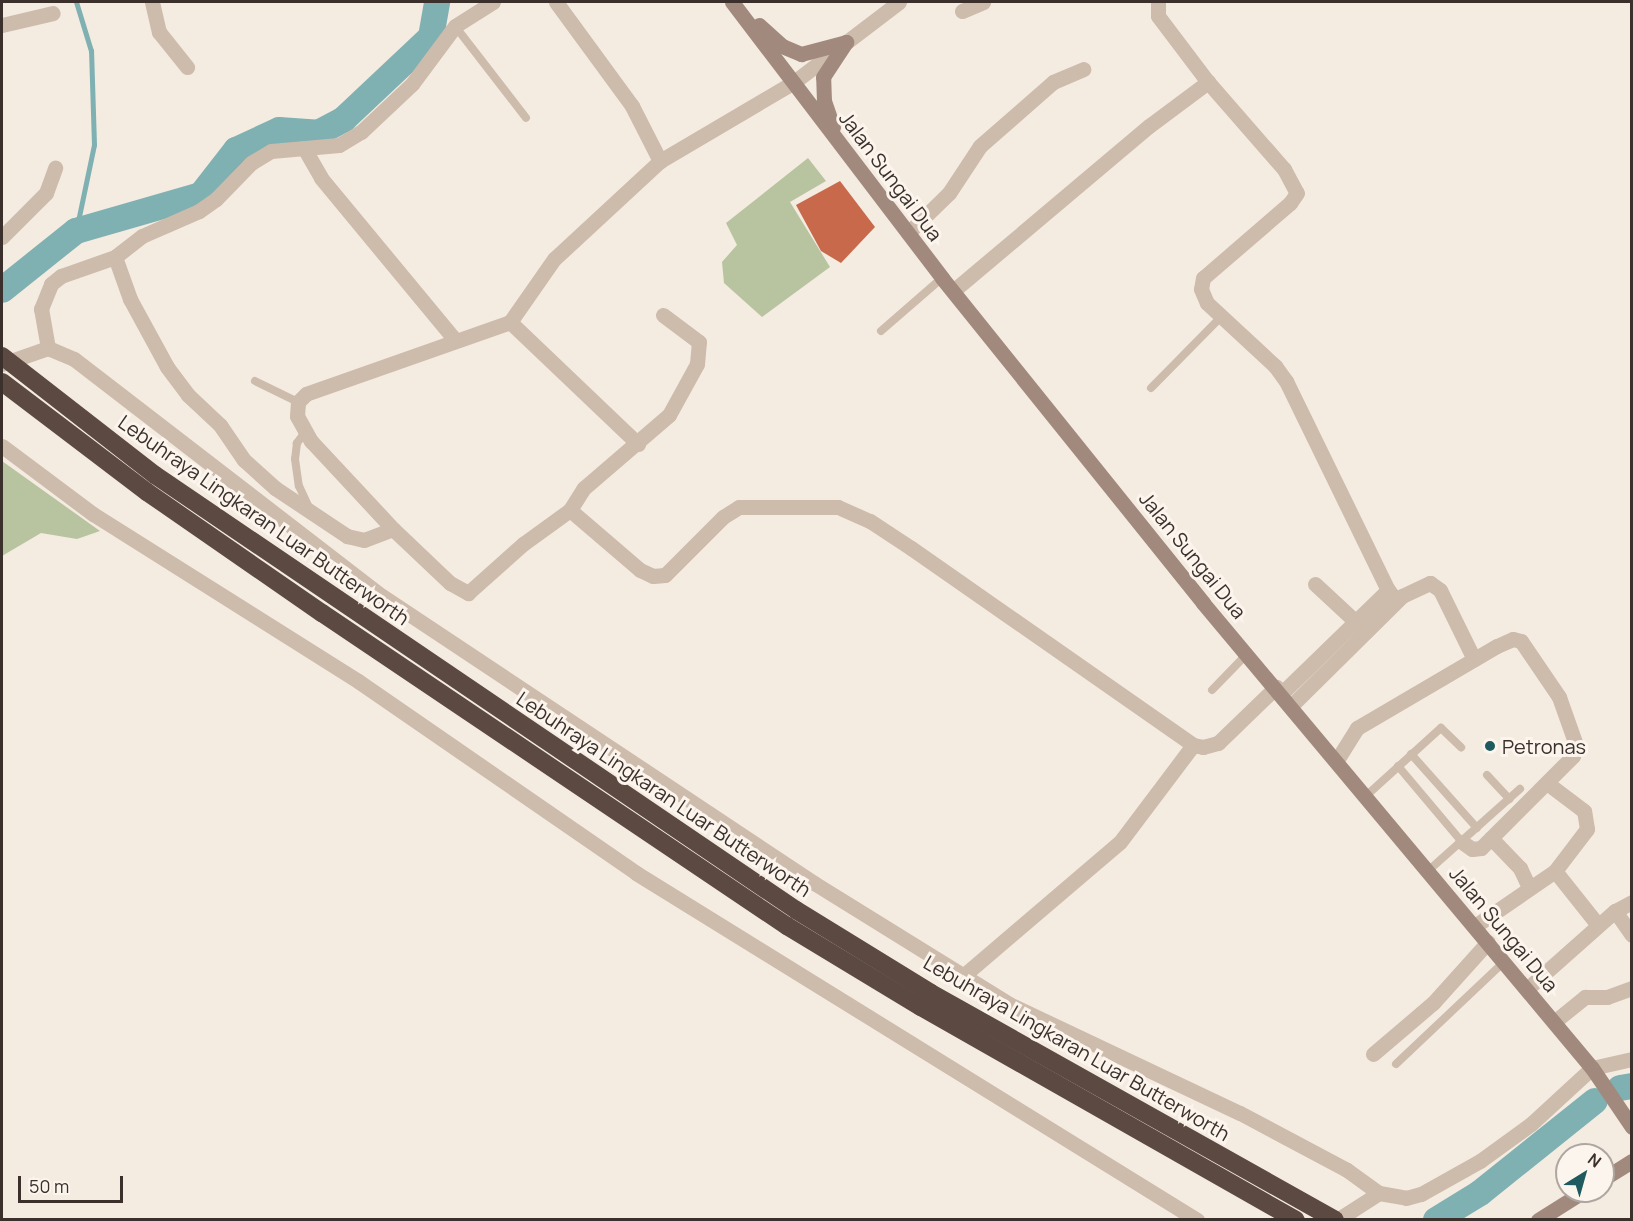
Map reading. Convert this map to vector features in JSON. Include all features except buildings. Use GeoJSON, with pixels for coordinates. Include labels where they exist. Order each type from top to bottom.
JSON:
{"type":"FeatureCollection","features":[{"type":"Feature","properties":{"kind":"highway","name":"Lebuhraya Lingkaran Luar Butterworth"},"geometry":{"type":"LineString","coordinates":[[2,356],[155,475],[791,918],[931,993],[1336,1220]]}},
{"type":"Feature","properties":{"kind":"highway","name":"Lebuhraya Lingkaran Luar Butterworth"},"geometry":{"type":"LineString","coordinates":[[2,382],[147,492],[960,1030],[1296,1220]]}},
{"type":"Feature","properties":{"kind":"main road"},"geometry":{"type":"LineString","coordinates":[[736,6],[783,46],[801,54],[846,42]]}},
{"type":"Feature","properties":{"kind":"main road","name":"Jalan Sungai Dua"},"geometry":{"type":"LineString","coordinates":[[736,6],[942,278],[1247,654],[1367,795],[1592,1068],[1632,1127]]}},
{"type":"Feature","properties":{"kind":"main road"},"geometry":{"type":"LineString","coordinates":[[838,141],[824,101],[824,77],[846,42]]}},
{"type":"Feature","properties":{"kind":"main road"},"geometry":{"type":"LineString","coordinates":[[1615,1172],[1632,1161]]}},
{"type":"Feature","properties":{"kind":"main road"},"geometry":{"type":"LineString","coordinates":[[1538,1220],[1565,1203]]}},
{"type":"Feature","properties":{"kind":"street"},"geometry":{"type":"LineString","coordinates":[[152,2],[159,33],[187,67]]}},
{"type":"Feature","properties":{"kind":"street"},"geometry":{"type":"LineString","coordinates":[[48,348],[42,309],[51,284],[80,268],[115,257],[142,236],[216,200],[251,163],[271,151],[339,145],[361,132],[412,84],[455,26],[493,2]]}},
{"type":"Feature","properties":{"kind":"street"},"geometry":{"type":"LineString","coordinates":[[556,2],[632,106],[660,161]]}},
{"type":"Feature","properties":{"kind":"street"},"geometry":{"type":"LineString","coordinates":[[663,315],[699,342],[701,352],[669,415],[638,444],[584,488],[570,510],[524,544],[468,593],[450,583],[328,462],[305,432],[297,416],[298,402],[322,387],[510,322],[554,259],[660,161],[794,82],[899,2]]}},
{"type":"Feature","properties":{"kind":"street"},"geometry":{"type":"LineString","coordinates":[[962,11],[983,2]]}},
{"type":"Feature","properties":{"kind":"street"},"geometry":{"type":"LineString","coordinates":[[1158,2],[1158,16],[1208,82],[1284,169],[1297,193],[1203,278],[1201,289],[1208,303],[1286,381],[1392,595]]}},
{"type":"Feature","properties":{"kind":"street"},"geometry":{"type":"LineString","coordinates":[[2,25],[53,13]]}},
{"type":"Feature","properties":{"kind":"street"},"geometry":{"type":"LineString","coordinates":[[908,233],[949,193],[980,146],[1053,82],[1083,69]]}},
{"type":"Feature","properties":{"kind":"street"},"geometry":{"type":"LineString","coordinates":[[953,291],[1149,126],[1208,82]]}},
{"type":"Feature","properties":{"kind":"street"},"geometry":{"type":"LineString","coordinates":[[304,148],[321,178],[455,340]]}},
{"type":"Feature","properties":{"kind":"street"},"geometry":{"type":"LineString","coordinates":[[2,237],[46,194],[55,168]]}},
{"type":"Feature","properties":{"kind":"street"},"geometry":{"type":"LineString","coordinates":[[115,257],[130,299],[153,345],[188,395],[220,425],[244,460],[275,488],[347,536],[364,540],[393,529]]}},
{"type":"Feature","properties":{"kind":"street"},"geometry":{"type":"LineString","coordinates":[[510,322],[638,444]]}},
{"type":"Feature","properties":{"kind":"street"},"geometry":{"type":"LineString","coordinates":[[2,364],[48,348],[74,359],[382,596],[814,883],[1020,1009],[1240,1113],[1347,1170],[1379,1193],[1406,1198],[1421,1194],[1480,1161],[1531,1124],[1592,1068],[1632,1059]]}},
{"type":"Feature","properties":{"kind":"street"},"geometry":{"type":"LineString","coordinates":[[2,446],[93,514],[358,681],[636,873],[1197,1220]]}},
{"type":"Feature","properties":{"kind":"street"},"geometry":{"type":"LineString","coordinates":[[570,510],[640,570],[653,576],[665,575],[723,517],[739,507],[838,507],[870,521],[1193,745],[1203,747],[1218,743],[1283,695],[1392,595]]}},
{"type":"Feature","properties":{"kind":"street"},"geometry":{"type":"LineString","coordinates":[[1283,695],[1355,621],[1392,595],[1430,583],[1440,590],[1474,659]]}},
{"type":"Feature","properties":{"kind":"street"},"geometry":{"type":"LineString","coordinates":[[1315,584],[1355,621]]}},
{"type":"Feature","properties":{"kind":"street"},"geometry":{"type":"LineString","coordinates":[[1337,760],[1357,728],[1474,659],[1513,639],[1521,641],[1559,697],[1576,745],[1573,756],[1491,838],[1476,849],[1462,842]]}},
{"type":"Feature","properties":{"kind":"street"},"geometry":{"type":"LineString","coordinates":[[963,976],[1120,842],[1193,745]]}},
{"type":"Feature","properties":{"kind":"street"},"geometry":{"type":"LineString","coordinates":[[1474,926],[1528,885],[1555,871],[1587,829],[1584,811],[1547,783]]}},
{"type":"Feature","properties":{"kind":"street"},"geometry":{"type":"LineString","coordinates":[[1491,838],[1520,868],[1528,885]]}},
{"type":"Feature","properties":{"kind":"street"},"geometry":{"type":"LineString","coordinates":[[1555,871],[1598,925]]}},
{"type":"Feature","properties":{"kind":"street"},"geometry":{"type":"LineString","coordinates":[[1527,989],[1598,925],[1615,911],[1632,902]]}},
{"type":"Feature","properties":{"kind":"street"},"geometry":{"type":"LineString","coordinates":[[1615,911],[1632,935]]}},
{"type":"Feature","properties":{"kind":"street"},"geometry":{"type":"LineString","coordinates":[[1373,1054],[1433,1003],[1488,942]]}},
{"type":"Feature","properties":{"kind":"street"},"geometry":{"type":"LineString","coordinates":[[1554,1022],[1585,997],[1607,997],[1632,988]]}},
{"type":"Feature","properties":{"kind":"street"},"geometry":{"type":"LineString","coordinates":[[1336,1220],[1379,1193]]}},
{"type":"Feature","properties":{"kind":"lane"},"geometry":{"type":"LineString","coordinates":[[455,26],[526,118]]}},
{"type":"Feature","properties":{"kind":"lane"},"geometry":{"type":"LineString","coordinates":[[881,331],[942,278]]}},
{"type":"Feature","properties":{"kind":"lane"},"geometry":{"type":"LineString","coordinates":[[1151,388],[1221,317]]}},
{"type":"Feature","properties":{"kind":"lane"},"geometry":{"type":"LineString","coordinates":[[255,381],[298,402]]}},
{"type":"Feature","properties":{"kind":"lane"},"geometry":{"type":"LineString","coordinates":[[305,432],[297,443],[295,459],[299,486],[311,511]]}},
{"type":"Feature","properties":{"kind":"lane"},"geometry":{"type":"LineString","coordinates":[[1212,690],[1247,654]]}},
{"type":"Feature","properties":{"kind":"lane"},"geometry":{"type":"LineString","coordinates":[[1367,795],[1441,728],[1461,747]]}},
{"type":"Feature","properties":{"kind":"lane"},"geometry":{"type":"LineString","coordinates":[[1411,754],[1477,828]]}},
{"type":"Feature","properties":{"kind":"lane"},"geometry":{"type":"LineString","coordinates":[[1398,766],[1462,842]]}},
{"type":"Feature","properties":{"kind":"lane"},"geometry":{"type":"LineString","coordinates":[[1487,775],[1509,799]]}},
{"type":"Feature","properties":{"kind":"lane"},"geometry":{"type":"LineString","coordinates":[[1429,870],[1520,789]]}},
{"type":"Feature","properties":{"kind":"lane"},"geometry":{"type":"LineString","coordinates":[[1396,1064],[1504,962]]}},
{"type":"Feature","properties":{"kind":"green space"},"geometry":{"type":"Polygon","coordinates":[[[808,158],[826,181],[790,202],[830,267],[762,317],[724,283],[722,262],[737,245],[726,223],[808,158]]]}},
{"type":"Feature","properties":{"kind":"green space"},"geometry":{"type":"Polygon","coordinates":[[[2,461],[100,531],[77,539],[41,533],[2,556],[2,461]]]}},
{"type":"Feature","properties":{"kind":"waterway"},"geometry":{"type":"LineString","coordinates":[[76,2],[91,51],[94,145],[76,231]]}},
{"type":"Feature","properties":{"kind":"waterway"},"geometry":{"type":"LineString","coordinates":[[2,290],[76,231],[201,195],[236,150],[279,130],[318,133],[344,119],[431,37],[437,2]]}},
{"type":"Feature","properties":{"kind":"waterway"},"geometry":{"type":"LineString","coordinates":[[1620,1088],[1632,1086]]}},
{"type":"Feature","properties":{"kind":"waterway"},"geometry":{"type":"LineString","coordinates":[[1436,1220],[1480,1193],[1595,1101]]}},
{"type":"Feature","properties":{"kind":"place","name":"Petronas"},"geometry":{"type":"Point","coordinates":[1490,746]}}]}
